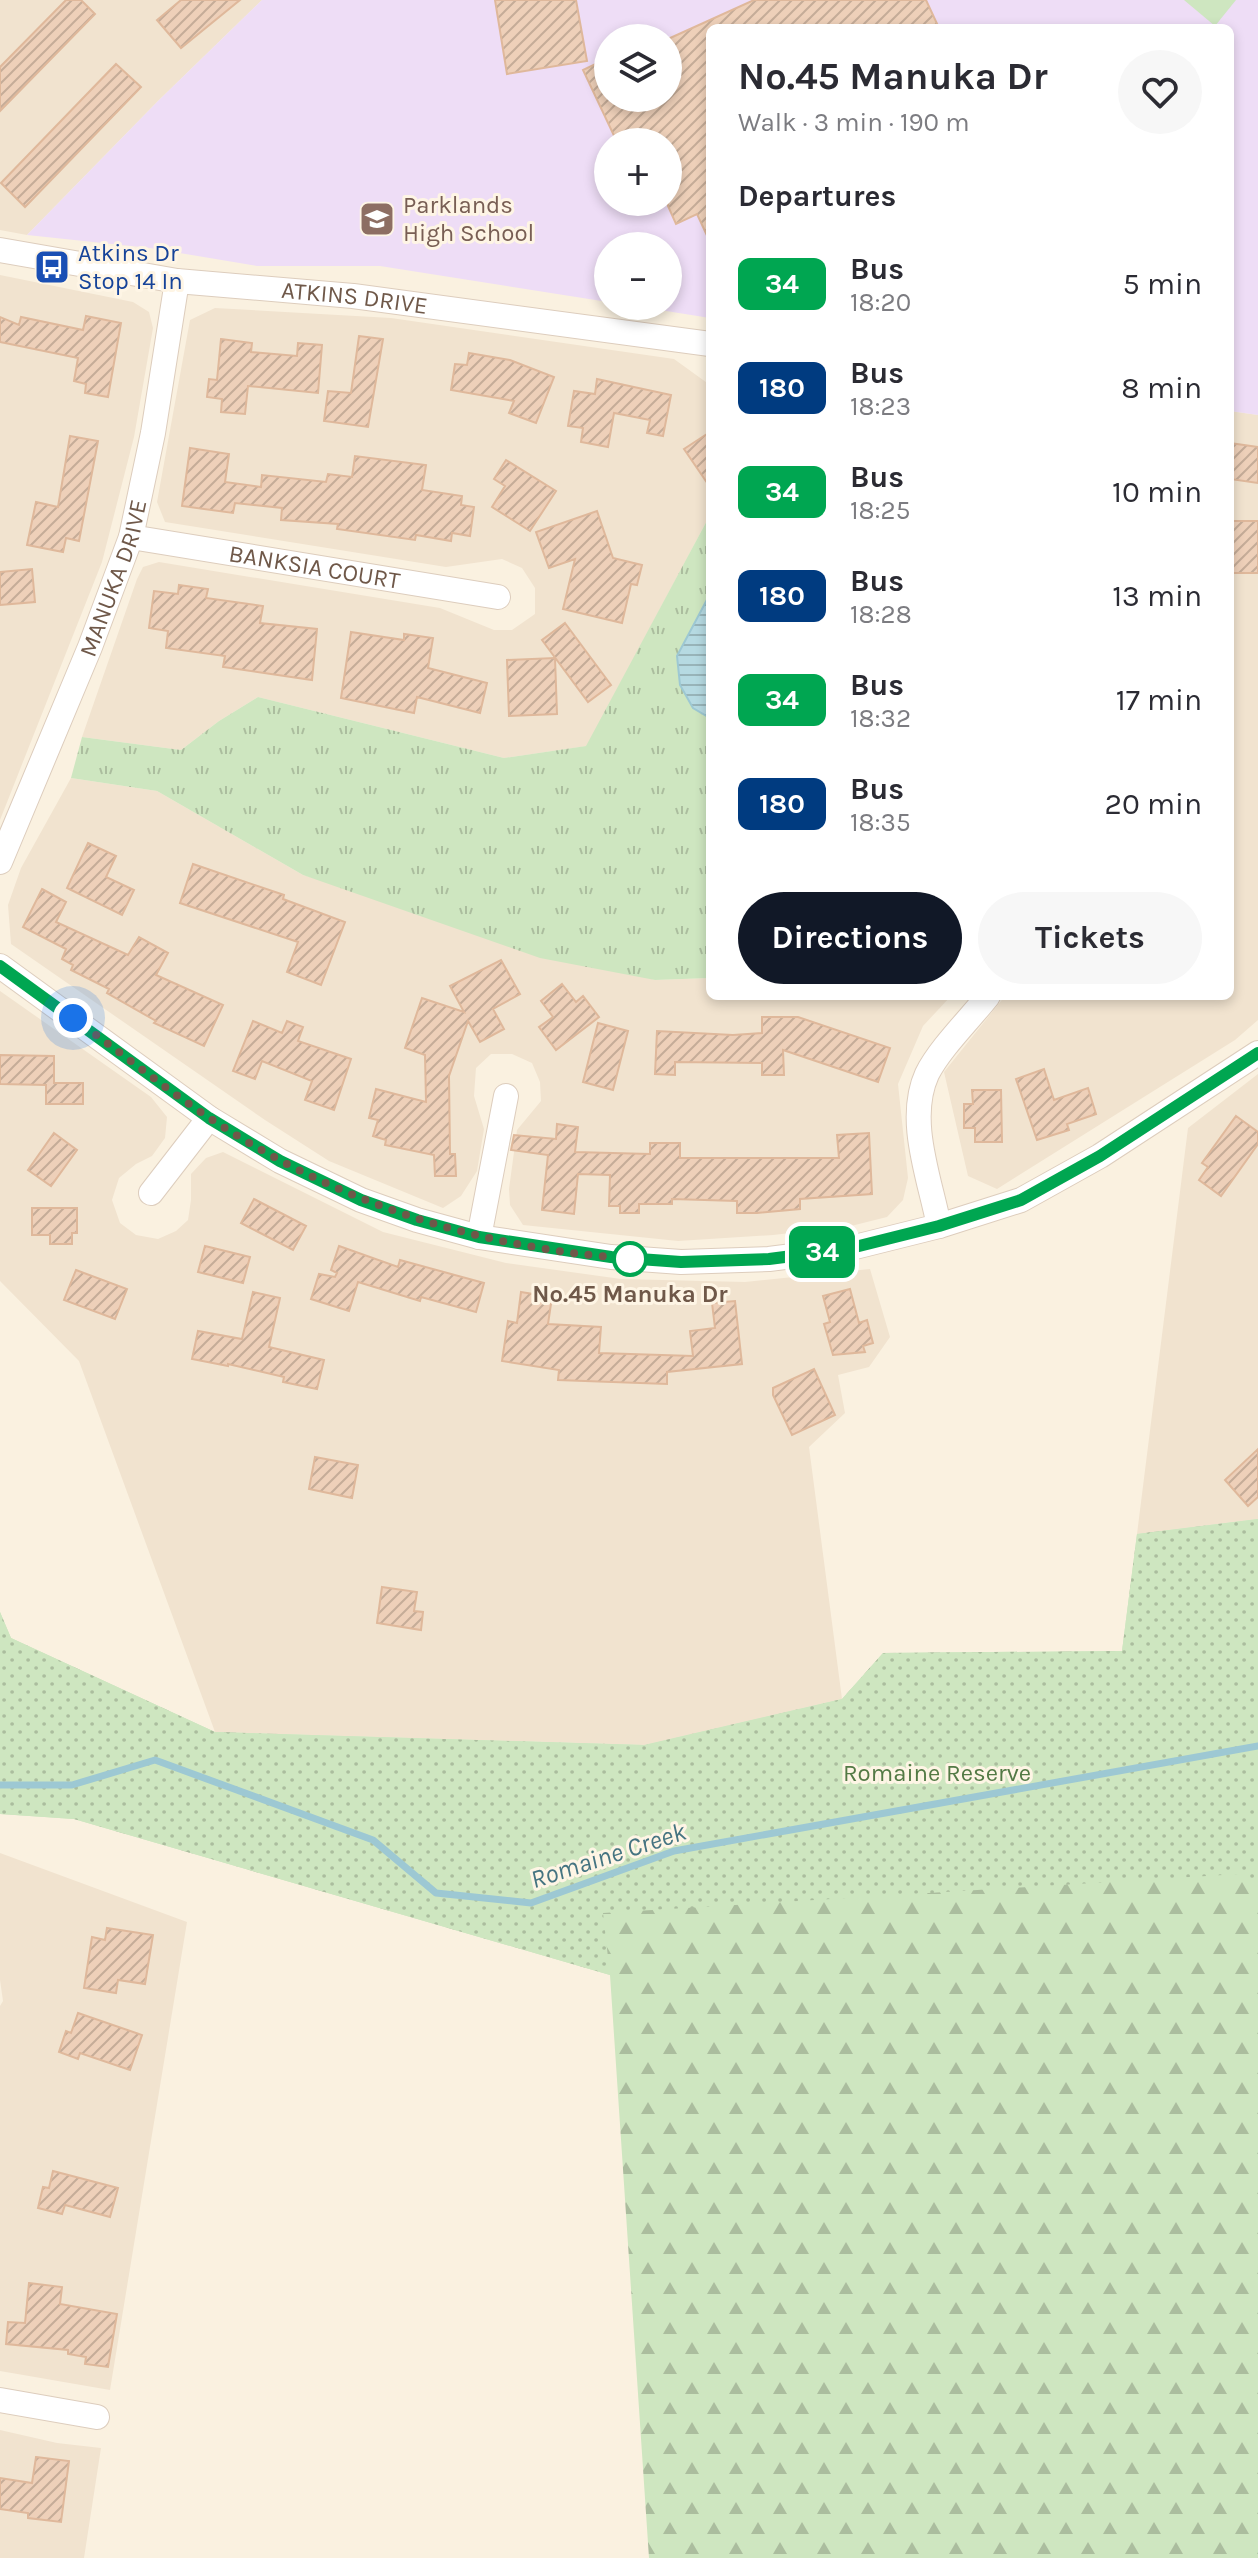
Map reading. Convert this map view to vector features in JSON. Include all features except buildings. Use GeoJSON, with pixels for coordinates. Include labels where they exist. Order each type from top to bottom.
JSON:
{"type":"FeatureCollection","features":[{"type":"Feature","properties":{"kind":"street","name":"ATKINS DRIVE"},"geometry":{"type":"LineString","coordinates":[[0,250],[177,281],[353,296],[706,343]]}},
{"type":"Feature","properties":{"kind":"street","name":"MANUKA DRIVE"},"geometry":{"type":"LineString","coordinates":[[0,862],[90,647],[131,537],[153,433],[177,281]]}},
{"type":"Feature","properties":{"kind":"street","name":"BANKSIA COURT"},"geometry":{"type":"LineString","coordinates":[[131,537],[498,597]]}},
{"type":"Feature","properties":{"kind":"street"},"geometry":{"type":"LineString","coordinates":[[0,966],[209,1118],[280,1161],[361,1200],[479,1237],[611,1257],[681,1262],[769,1259],[847,1249],[939,1226],[1021,1200],[1100,1156],[1258,1053]]}},
{"type":"Feature","properties":{"kind":"street"},"geometry":{"type":"LineString","coordinates":[[939,1226],[919,1129],[920,1093],[929,1071],[985,1000]]}},
{"type":"Feature","properties":{"kind":"street"},"geometry":{"type":"LineString","coordinates":[[479,1237],[506,1096]]}},
{"type":"Feature","properties":{"kind":"street"},"geometry":{"type":"LineString","coordinates":[[151,1193],[209,1118]]}},
{"type":"Feature","properties":{"kind":"street"},"geometry":{"type":"LineString","coordinates":[[0,2400],[97,2417]]}},
{"type":"Feature","properties":{"kind":"shaded area"},"geometry":{"type":"Polygon","coordinates":[[[0,0],[262,0],[27,235],[0,230],[0,0]]]}},
{"type":"Feature","properties":{"kind":"shaded area","name":"Parklands High School"},"geometry":{"type":"Polygon","coordinates":[[[262,0],[1258,0],[1258,415],[1234,412],[1234,24],[706,24],[706,317],[682,314],[682,232],[594,232],[594,300],[380,266],[257,266],[150,248],[27,235],[262,0]]]}},
{"type":"Feature","properties":{"kind":"shaded area"},"geometry":{"type":"Polygon","coordinates":[[[0,275],[133,302],[149,312],[153,328],[134,437],[102,562],[0,820],[0,275]]]}},
{"type":"Feature","properties":{"kind":"shaded area"},"geometry":{"type":"Polygon","coordinates":[[[215,308],[391,318],[674,359],[706,382],[706,523],[587,746],[504,758],[258,697],[181,750],[82,737],[137,579],[143,567],[159,562],[440,608],[494,630],[512,630],[535,614],[535,588],[522,568],[502,559],[446,567],[165,522],[157,502],[190,320],[215,308]]]}},
{"type":"Feature","properties":{"kind":"shaded area"},"geometry":{"type":"Polygon","coordinates":[[[1234,412],[1258,415],[1258,1020],[1235,1040],[997,1189],[968,1176],[944,1072],[1002,1000],[1234,1000],[1234,412]]]}},
{"type":"Feature","properties":{"kind":"shaded area"},"geometry":{"type":"Polygon","coordinates":[[[71,778],[157,791],[303,875],[655,980],[706,978],[706,1000],[947,1000],[923,1026],[898,1084],[908,1178],[903,1200],[887,1217],[851,1226],[773,1235],[678,1241],[523,1225],[510,1205],[509,1189],[517,1130],[541,1101],[540,1082],[532,1063],[512,1054],[491,1054],[476,1068],[474,1096],[484,1129],[477,1171],[461,1196],[443,1208],[329,1161],[11,944],[8,905],[21,868],[71,778]]]}},
{"type":"Feature","properties":{"kind":"shaded area"},"geometry":{"type":"Polygon","coordinates":[[[0,991],[151,1097],[167,1117],[165,1138],[152,1156],[119,1178],[112,1200],[120,1223],[136,1235],[158,1239],[176,1231],[188,1220],[191,1174],[206,1158],[223,1152],[383,1232],[506,1263],[621,1279],[745,1282],[870,1269],[890,1337],[869,1367],[838,1375],[845,1413],[809,1447],[842,1699],[645,1745],[215,1732],[79,1361],[0,1281],[0,991]]]}},
{"type":"Feature","properties":{"kind":"shaded area"},"geometry":{"type":"Polygon","coordinates":[[[1258,1074],[1258,1519],[1137,1534],[1188,1128],[1258,1074]]]}},
{"type":"Feature","properties":{"kind":"shaded area"},"geometry":{"type":"Polygon","coordinates":[[[0,1853],[187,1922],[110,2390],[0,2371],[0,2006],[3,2001],[0,1980],[0,1853]]]}},
{"type":"Feature","properties":{"kind":"shaded area"},"geometry":{"type":"Polygon","coordinates":[[[0,2430],[57,2443],[101,2448],[84,2558],[0,2558],[0,2430]]]}},
{"type":"Feature","properties":{"kind":"green space"},"geometry":{"type":"Polygon","coordinates":[[[1184,0],[1236,0],[1217,24],[1184,0]]]}},
{"type":"Feature","properties":{"kind":"green space"},"geometry":{"type":"Polygon","coordinates":[[[706,522],[706,602],[677,656],[680,685],[693,708],[706,716],[706,978],[655,980],[540,958],[303,875],[157,791],[71,778],[82,737],[181,750],[258,697],[504,758],[586,746],[706,522]]]}},
{"type":"Feature","properties":{"kind":"green space"},"geometry":{"type":"Polygon","coordinates":[[[1258,1519],[1258,2558],[649,2558],[610,1975],[74,1819],[0,1814],[0,1612],[11,1638],[215,1732],[645,1745],[842,1699],[883,1653],[1122,1651],[1137,1534],[1258,1519]]]}},
{"type":"Feature","properties":{"kind":"green space","name":"Romaine Reserve"},"geometry":{"type":"Polygon","coordinates":[[[1258,1519],[1258,1882],[1239,1874],[603,1913],[610,1975],[74,1819],[0,1814],[0,1612],[11,1638],[215,1732],[644,1745],[842,1699],[883,1653],[1122,1651],[1137,1534],[1258,1519]]]}},
{"type":"Feature","properties":{"kind":"water"},"geometry":{"type":"Polygon","coordinates":[[[706,602],[706,716],[693,708],[680,685],[677,656],[706,602]]]}},
{"type":"Feature","properties":{"kind":"waterway","name":"Romaine Creek"},"geometry":{"type":"LineString","coordinates":[[0,1785],[72,1785],[155,1760],[373,1840],[436,1893],[531,1903],[674,1851],[1258,1746]]}},
{"type":"Feature","properties":{"kind":"bus line","name":"34"},"geometry":{"type":"LineString","coordinates":[[0,966],[209,1118],[280,1161],[361,1200],[479,1237],[611,1257],[681,1262],[769,1259],[847,1249],[939,1226],[1021,1200],[1100,1156],[1258,1053]]}},
{"type":"Feature","properties":{"kind":"place","name":"Parklands High School"},"geometry":{"type":"Point","coordinates":[377,219]}},
{"type":"Feature","properties":{"kind":"place","name":"Atkins Dr Stop 14 In"},"geometry":{"type":"Point","coordinates":[52,267]}},
{"type":"Feature","properties":{"kind":"place","name":"No.45 Manuka Dr"},"geometry":{"type":"Point","coordinates":[630,1259]}},
{"type":"Feature","properties":{"kind":"route"},"geometry":{"type":"LineString","coordinates":[[73,1018],[209,1118],[280,1161],[361,1200],[479,1237],[635,1259],[630,1259]]}}]}
